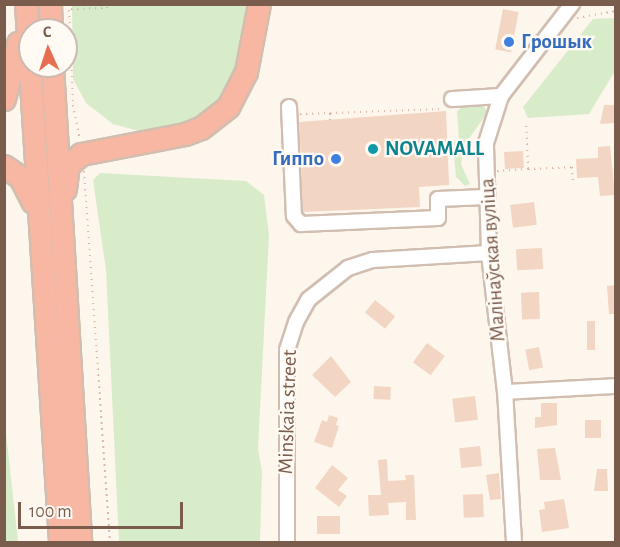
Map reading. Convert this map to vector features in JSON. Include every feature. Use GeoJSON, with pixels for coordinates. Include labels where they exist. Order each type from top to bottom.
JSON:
{"type":"FeatureCollection","features":[{"type":"Feature","properties":{"kind":"highway"},"geometry":{"type":"LineString","coordinates":[[4,99],[25,4]]}},
{"type":"Feature","properties":{"kind":"highway"},"geometry":{"type":"LineString","coordinates":[[25,4],[49,328],[60,543]]}},
{"type":"Feature","properties":{"kind":"highway"},"geometry":{"type":"LineString","coordinates":[[61,231],[66,177],[73,158],[92,150],[185,134],[201,128],[228,107],[246,72],[259,4]]}},
{"type":"Feature","properties":{"kind":"highway"},"geometry":{"type":"LineString","coordinates":[[53,78],[80,543]]}},
{"type":"Feature","properties":{"kind":"highway"},"geometry":{"type":"LineString","coordinates":[[4,166],[20,177],[39,214]]}},
{"type":"Feature","properties":{"kind":"street","name":"Малінаўская вуліца"},"geometry":{"type":"LineString","coordinates":[[514,543],[505,392],[489,253],[486,143],[501,96],[572,4]]}},
{"type":"Feature","properties":{"kind":"street"},"geometry":{"type":"LineString","coordinates":[[448,99],[501,96]]}},
{"type":"Feature","properties":{"kind":"street"},"geometry":{"type":"LineString","coordinates":[[294,111],[294,216],[301,224],[438,218],[438,199],[486,196]]}},
{"type":"Feature","properties":{"kind":"street","name":"Minskaia street"},"geometry":{"type":"LineString","coordinates":[[286,543],[287,350],[296,322],[309,299],[348,268],[373,260],[489,253]]}},
{"type":"Feature","properties":{"kind":"street"},"geometry":{"type":"LineString","coordinates":[[505,392],[615,386]]}},
{"type":"Feature","properties":{"kind":"path"},"geometry":{"type":"LineString","coordinates":[[60,7],[69,4]]}},
{"type":"Feature","properties":{"kind":"path"},"geometry":{"type":"LineString","coordinates":[[60,7],[107,8],[107,4]]}},
{"type":"Feature","properties":{"kind":"path"},"geometry":{"type":"LineString","coordinates":[[60,7],[80,146]]}},
{"type":"Feature","properties":{"kind":"path"},"geometry":{"type":"LineString","coordinates":[[571,19],[615,12]]}},
{"type":"Feature","properties":{"kind":"path"},"geometry":{"type":"LineString","coordinates":[[294,111],[409,112],[444,109],[448,99]]}},
{"type":"Feature","properties":{"kind":"path"},"geometry":{"type":"LineString","coordinates":[[330,113],[330,121]]}},
{"type":"Feature","properties":{"kind":"path"},"geometry":{"type":"LineString","coordinates":[[526,124],[528,169]]}},
{"type":"Feature","properties":{"kind":"path"},"geometry":{"type":"LineString","coordinates":[[497,171],[572,167],[573,182]]}},
{"type":"Feature","properties":{"kind":"path"},"geometry":{"type":"LineString","coordinates":[[84,168],[110,543]]}},
{"type":"Feature","properties":{"kind":"green space"},"geometry":{"type":"Polygon","coordinates":[[[72,5],[252,5],[247,38],[230,92],[200,121],[150,134],[113,124],[86,103],[73,79],[78,78],[78,18],[72,18],[72,5]]]}},
{"type":"Feature","properties":{"kind":"green space"},"geometry":{"type":"Polygon","coordinates":[[[615,18],[615,71],[589,114],[528,118],[523,107],[593,19],[615,18]]]}},
{"type":"Feature","properties":{"kind":"green space"},"geometry":{"type":"Polygon","coordinates":[[[467,104],[482,104],[488,112],[465,144],[461,164],[470,184],[465,186],[456,177],[453,143],[459,139],[457,111],[467,104]]]}},
{"type":"Feature","properties":{"kind":"green space"},"geometry":{"type":"Polygon","coordinates":[[[100,173],[246,181],[264,195],[269,235],[258,449],[262,471],[260,542],[119,542],[106,270],[93,180],[100,173]]]}},
{"type":"Feature","properties":{"kind":"green space"},"geometry":{"type":"Polygon","coordinates":[[[5,423],[18,542],[5,542],[5,423]]]}},
{"type":"Feature","properties":{"kind":"building"},"geometry":{"type":"Polygon","coordinates":[[[503,9],[519,12],[511,52],[495,49],[503,9]]]}},
{"type":"Feature","properties":{"kind":"building"},"geometry":{"type":"Polygon","coordinates":[[[604,105],[615,105],[615,123],[600,124],[604,105]]]}},
{"type":"Feature","properties":{"kind":"building","name":"NOVAMALL"},"geometry":{"type":"Polygon","coordinates":[[[446,111],[449,185],[419,187],[420,207],[303,212],[299,122],[446,111]]]}},
{"type":"Feature","properties":{"kind":"building"},"geometry":{"type":"Polygon","coordinates":[[[610,146],[615,195],[600,196],[598,177],[577,178],[576,159],[598,158],[598,147],[610,146]]]}},
{"type":"Feature","properties":{"kind":"building"},"geometry":{"type":"Polygon","coordinates":[[[523,151],[524,168],[505,169],[504,152],[523,151]]]}},
{"type":"Feature","properties":{"kind":"building"},"geometry":{"type":"Polygon","coordinates":[[[534,202],[537,225],[513,228],[510,205],[534,202]]]}},
{"type":"Feature","properties":{"kind":"building"},"geometry":{"type":"Polygon","coordinates":[[[542,248],[543,269],[517,270],[516,249],[542,248]]]}},
{"type":"Feature","properties":{"kind":"building"},"geometry":{"type":"Polygon","coordinates":[[[615,285],[615,314],[609,314],[607,286],[615,285]]]}},
{"type":"Feature","properties":{"kind":"building"},"geometry":{"type":"Polygon","coordinates":[[[539,292],[540,319],[522,320],[521,293],[539,292]]]}},
{"type":"Feature","properties":{"kind":"building"},"geometry":{"type":"Polygon","coordinates":[[[375,300],[395,316],[385,329],[365,312],[375,300]]]}},
{"type":"Feature","properties":{"kind":"building"},"geometry":{"type":"Polygon","coordinates":[[[587,321],[595,321],[595,350],[587,350],[587,321]]]}},
{"type":"Feature","properties":{"kind":"building"},"geometry":{"type":"Polygon","coordinates":[[[427,343],[445,356],[431,375],[413,362],[427,343]]]}},
{"type":"Feature","properties":{"kind":"building"},"geometry":{"type":"Polygon","coordinates":[[[539,347],[543,368],[529,370],[525,350],[539,347]]]}},
{"type":"Feature","properties":{"kind":"building"},"geometry":{"type":"Polygon","coordinates":[[[331,356],[351,382],[335,397],[312,375],[331,356]]]}},
{"type":"Feature","properties":{"kind":"building"},"geometry":{"type":"Polygon","coordinates":[[[374,386],[391,387],[390,400],[373,399],[374,386]]]}},
{"type":"Feature","properties":{"kind":"building"},"geometry":{"type":"Polygon","coordinates":[[[475,396],[478,420],[455,423],[452,399],[475,396]]]}},
{"type":"Feature","properties":{"kind":"building"},"geometry":{"type":"Polygon","coordinates":[[[541,403],[557,403],[557,425],[535,428],[535,417],[541,417],[541,403]]]}},
{"type":"Feature","properties":{"kind":"building"},"geometry":{"type":"Polygon","coordinates":[[[329,415],[338,418],[336,425],[339,426],[332,448],[314,442],[322,420],[327,422],[329,415]]]}},
{"type":"Feature","properties":{"kind":"building"},"geometry":{"type":"Polygon","coordinates":[[[585,420],[601,420],[601,438],[585,438],[585,420]]]}},
{"type":"Feature","properties":{"kind":"building"},"geometry":{"type":"Polygon","coordinates":[[[480,446],[482,466],[461,468],[459,448],[480,446]]]}},
{"type":"Feature","properties":{"kind":"building"},"geometry":{"type":"Polygon","coordinates":[[[555,448],[561,480],[540,480],[537,449],[555,448]]]}},
{"type":"Feature","properties":{"kind":"building"},"geometry":{"type":"Polygon","coordinates":[[[387,459],[388,481],[406,480],[405,475],[414,475],[416,520],[406,520],[406,502],[388,503],[389,515],[369,516],[368,495],[381,495],[378,460],[387,459]]]}},
{"type":"Feature","properties":{"kind":"building"},"geometry":{"type":"Polygon","coordinates":[[[332,465],[348,478],[338,490],[347,496],[339,507],[315,488],[332,465]]]}},
{"type":"Feature","properties":{"kind":"building"},"geometry":{"type":"Polygon","coordinates":[[[597,469],[607,469],[608,491],[594,491],[597,469]]]}},
{"type":"Feature","properties":{"kind":"building"},"geometry":{"type":"Polygon","coordinates":[[[499,473],[501,499],[490,500],[486,475],[499,473]]]}},
{"type":"Feature","properties":{"kind":"building"},"geometry":{"type":"Polygon","coordinates":[[[483,494],[484,517],[464,518],[463,495],[483,494]]]}},
{"type":"Feature","properties":{"kind":"building"},"geometry":{"type":"Polygon","coordinates":[[[564,499],[569,528],[542,532],[539,510],[545,509],[544,502],[564,499]]]}},
{"type":"Feature","properties":{"kind":"building"},"geometry":{"type":"Polygon","coordinates":[[[317,516],[340,516],[340,534],[317,534],[317,516]]]}},
{"type":"Feature","properties":{"kind":"place","name":"Грошык"},"geometry":{"type":"Point","coordinates":[509,42]}},
{"type":"Feature","properties":{"kind":"place","name":"NOVAMALL"},"geometry":{"type":"Point","coordinates":[373,149]}},
{"type":"Feature","properties":{"kind":"place","name":"Гиппо"},"geometry":{"type":"Point","coordinates":[336,159]}}]}
